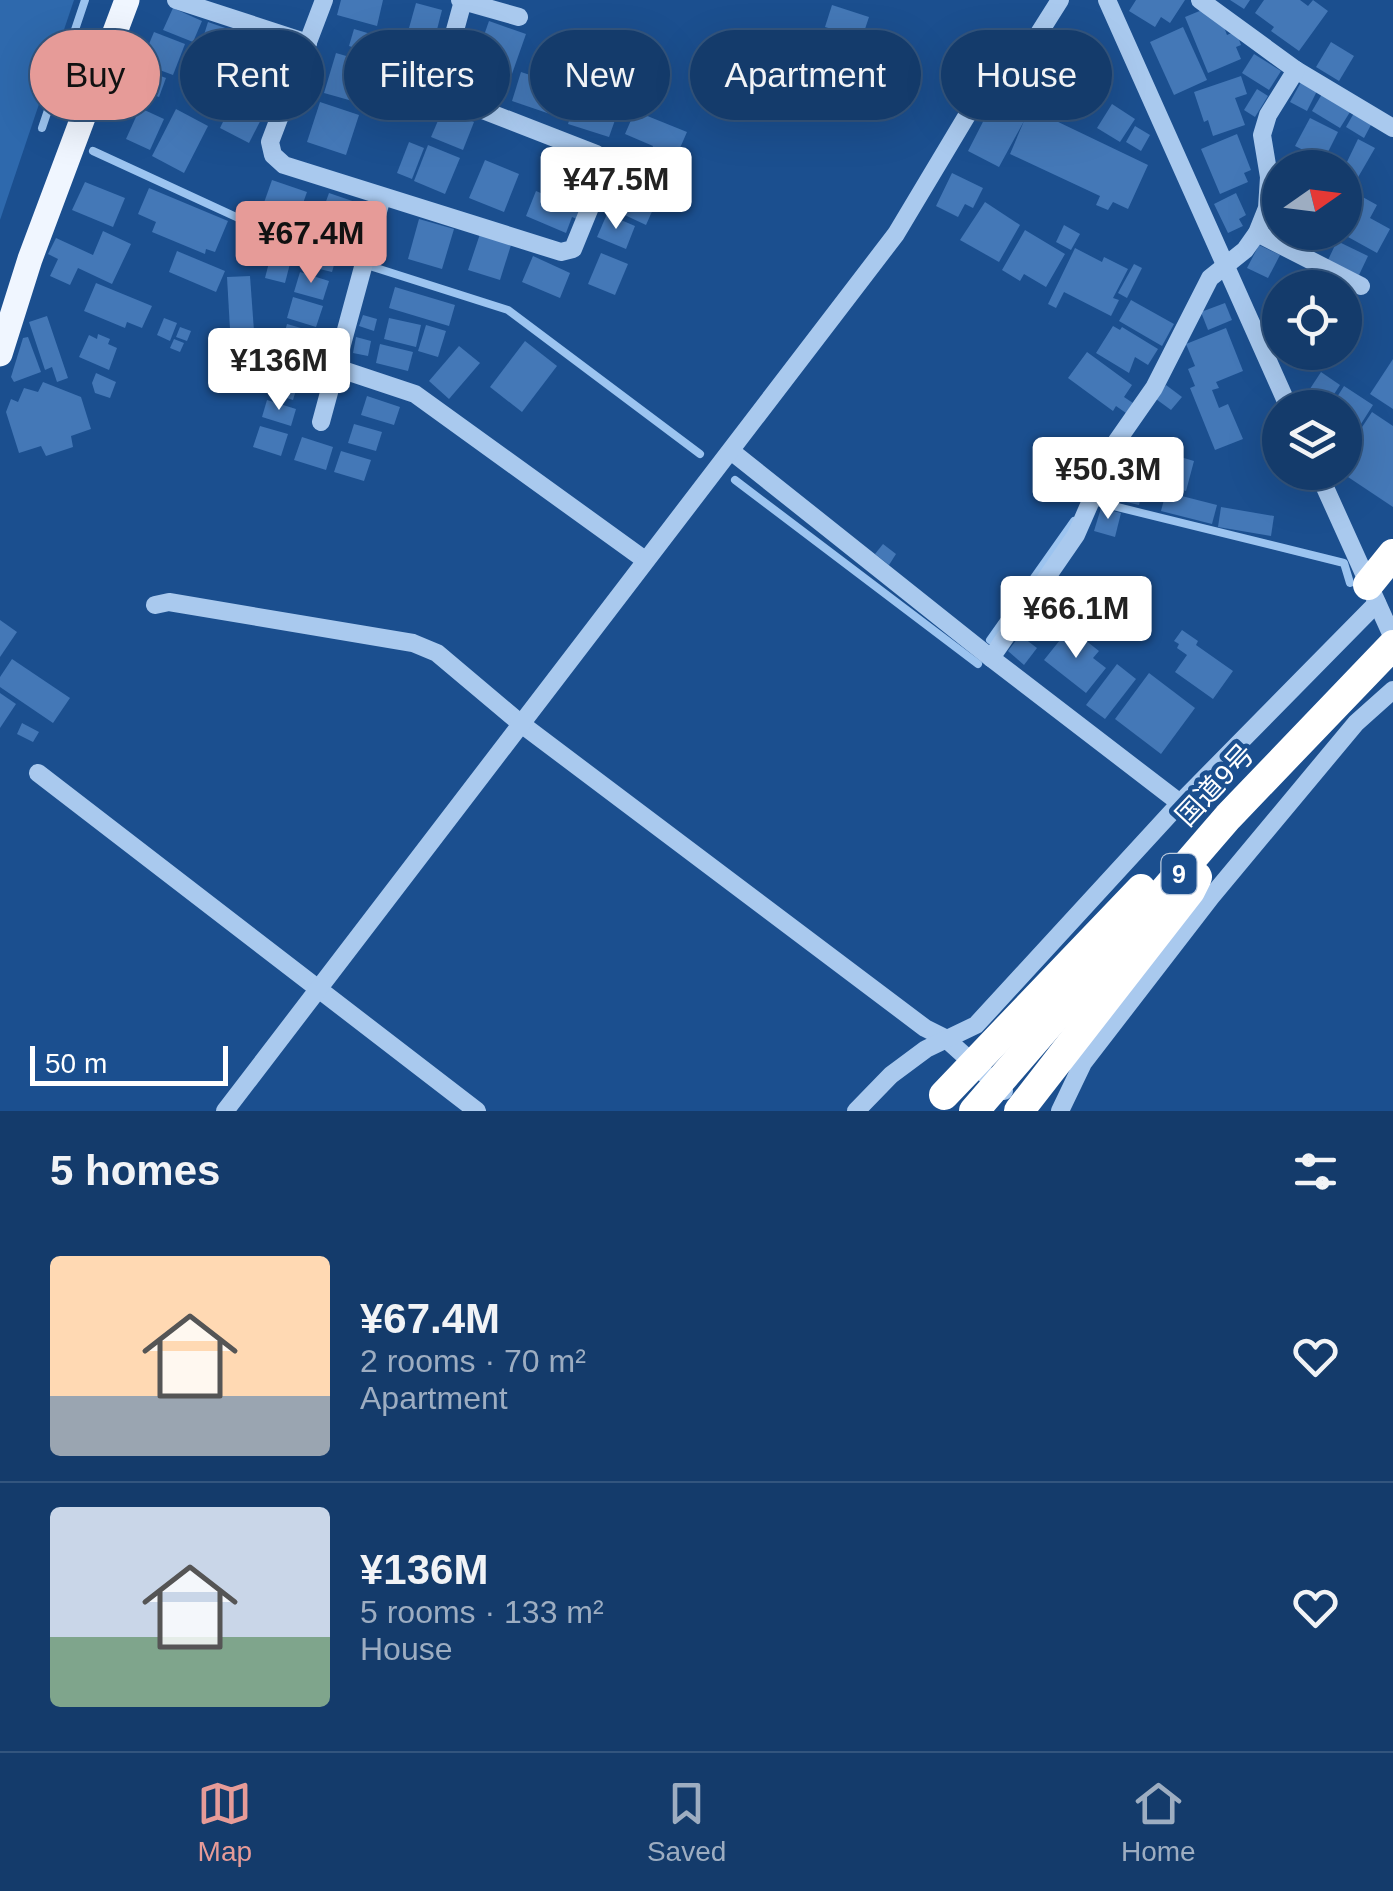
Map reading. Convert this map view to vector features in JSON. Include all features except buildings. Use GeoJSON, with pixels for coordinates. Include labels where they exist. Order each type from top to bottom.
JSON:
{"type":"FeatureCollection","features":[{"type":"Feature","properties":{"kind":"highway"},"geometry":{"type":"LineString","coordinates":[[1372,594],[1393,554]]}},
{"type":"Feature","properties":{"kind":"highway","name":"国道9号"},"geometry":{"type":"LineString","coordinates":[[974,1111],[1228,817],[1393,642]]}},
{"type":"Feature","properties":{"kind":"highway"},"geometry":{"type":"LineString","coordinates":[[937,1103],[1162,866],[1228,817]]}},
{"type":"Feature","properties":{"kind":"highway"},"geometry":{"type":"LineString","coordinates":[[1022,1111],[1190,891],[1228,817]]}},
{"type":"Feature","properties":{"kind":"main road"},"geometry":{"type":"LineString","coordinates":[[0,354],[6,315],[126,0]]}},
{"type":"Feature","properties":{"kind":"street"},"geometry":{"type":"LineString","coordinates":[[176,0],[270,30]]}},
{"type":"Feature","properties":{"kind":"street"},"geometry":{"type":"LineString","coordinates":[[313,30],[324,0]]}},
{"type":"Feature","properties":{"kind":"street"},"geometry":{"type":"LineString","coordinates":[[278,120],[270,142],[273,155],[284,165],[561,252],[573,249],[604,173],[603,162],[596,154],[452,98],[443,89],[443,74],[462,0],[519,18]]}},
{"type":"Feature","properties":{"kind":"street"},"geometry":{"type":"LineString","coordinates":[[225,1111],[896,234],[978,97],[1012,76],[1060,0]]}},
{"type":"Feature","properties":{"kind":"street"},"geometry":{"type":"LineString","coordinates":[[1106,0],[1281,390]]}},
{"type":"Feature","properties":{"kind":"street"},"geometry":{"type":"LineString","coordinates":[[1200,0],[1296,70],[1393,128]]}},
{"type":"Feature","properties":{"kind":"street"},"geometry":{"type":"LineString","coordinates":[[991,658],[1076,535],[1117,441],[1154,388],[1210,278],[1246,250],[1256,233],[1267,208],[1269,177],[1262,135],[1268,116],[1296,70]]}},
{"type":"Feature","properties":{"kind":"street"},"geometry":{"type":"LineString","coordinates":[[321,422],[382,196]]}},
{"type":"Feature","properties":{"kind":"street"},"geometry":{"type":"LineString","coordinates":[[1256,233],[1330,270]]}},
{"type":"Feature","properties":{"kind":"street"},"geometry":{"type":"LineString","coordinates":[[337,368],[415,394],[644,560]]}},
{"type":"Feature","properties":{"kind":"street"},"geometry":{"type":"LineString","coordinates":[[731,450],[1180,803]]}},
{"type":"Feature","properties":{"kind":"street"},"geometry":{"type":"LineString","coordinates":[[1326,490],[1393,642]]}},
{"type":"Feature","properties":{"kind":"street"},"geometry":{"type":"LineString","coordinates":[[856,1111],[891,1076],[945,1038],[976,1024],[1372,594]]}},
{"type":"Feature","properties":{"kind":"street"},"geometry":{"type":"LineString","coordinates":[[155,605],[169,602],[413,643],[437,654],[520,723],[926,1028],[945,1038],[1022,1111]]}},
{"type":"Feature","properties":{"kind":"street"},"geometry":{"type":"LineString","coordinates":[[1060,1111],[1083,1063],[1211,897],[1356,723],[1393,690]]}},
{"type":"Feature","properties":{"kind":"street"},"geometry":{"type":"LineString","coordinates":[[38,772],[477,1111]]}},
{"type":"Feature","properties":{"kind":"shaded area"},"geometry":{"type":"Polygon","coordinates":[[[0,0],[74,0],[64,30],[30,30],[30,120],[34,120],[0,220],[0,0]]]}},
{"type":"Feature","properties":{"kind":"waterway"},"geometry":{"type":"LineString","coordinates":[[42,128],[85,0]]}},
{"type":"Feature","properties":{"kind":"waterway"},"geometry":{"type":"LineString","coordinates":[[93,151],[282,238],[508,310],[700,454]]}},
{"type":"Feature","properties":{"kind":"waterway"},"geometry":{"type":"LineString","coordinates":[[735,480],[978,664]]}},
{"type":"Feature","properties":{"kind":"waterway"},"geometry":{"type":"LineString","coordinates":[[1101,503],[1344,563],[1350,583]]}},
{"type":"Feature","properties":{"kind":"waterway"},"geometry":{"type":"LineString","coordinates":[[990,640],[1074,521]]}}]}
